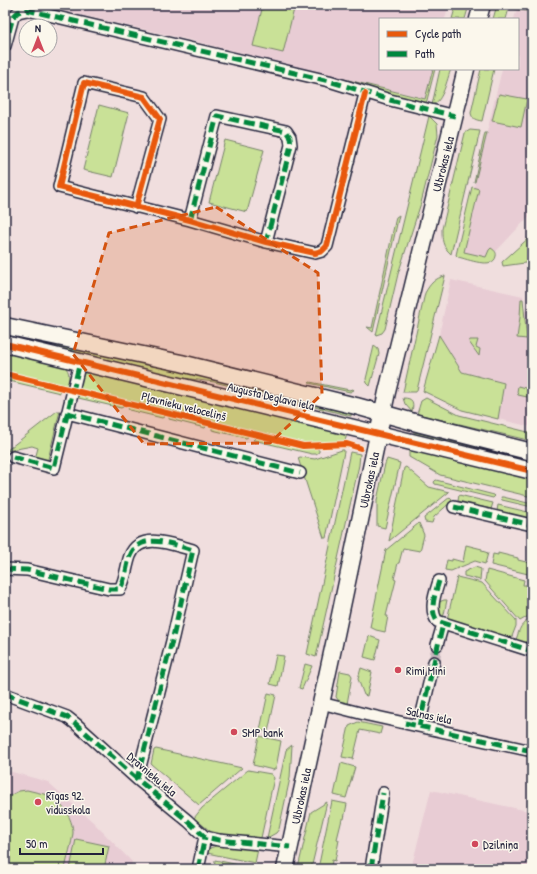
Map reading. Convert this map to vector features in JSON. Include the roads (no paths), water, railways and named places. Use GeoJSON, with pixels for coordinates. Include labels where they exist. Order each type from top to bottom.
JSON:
{"type":"FeatureCollection","features":[{"type":"Feature","properties":{"kind":"main road"},"geometry":{"type":"LineString","coordinates":[[478,18],[482,5]]}},
{"type":"Feature","properties":{"kind":"main road","name":"Ulbrokas iela"},"geometry":{"type":"LineString","coordinates":[[285,869],[379,433],[382,413],[466,70]]}},
{"type":"Feature","properties":{"kind":"main road","name":"Augusta Deglava iela"},"geometry":{"type":"LineString","coordinates":[[5,326],[182,363],[532,452]]}},
{"type":"Feature","properties":{"kind":"main road","name":"Augusta Deglava iela"},"geometry":{"type":"LineString","coordinates":[[5,344],[532,471]]}},
{"type":"Feature","properties":{"kind":"street"},"geometry":{"type":"LineString","coordinates":[[5,46],[13,18],[18,12],[27,10],[328,81],[365,94],[455,116]]}},
{"type":"Feature","properties":{"kind":"street"},"geometry":{"type":"LineString","coordinates":[[136,207],[160,119],[144,97],[84,83],[59,187],[136,207],[190,220],[266,242],[315,252],[322,251],[327,246],[365,94]]}},
{"type":"Feature","properties":{"kind":"street"},"geometry":{"type":"LineString","coordinates":[[190,220],[217,116],[286,131],[290,137],[292,145],[266,242]]}},
{"type":"Feature","properties":{"kind":"street"},"geometry":{"type":"LineString","coordinates":[[14,457],[54,468],[80,362]]}},
{"type":"Feature","properties":{"kind":"street"},"geometry":{"type":"LineString","coordinates":[[67,413],[300,473]]}},
{"type":"Feature","properties":{"kind":"street"},"geometry":{"type":"LineString","coordinates":[[454,507],[532,525]]}},
{"type":"Feature","properties":{"kind":"street"},"geometry":{"type":"LineString","coordinates":[[5,570],[27,570],[109,589],[120,589],[124,581],[131,554],[139,544],[147,541],[158,541],[193,550],[174,634],[137,779]]}},
{"type":"Feature","properties":{"kind":"street"},"geometry":{"type":"LineString","coordinates":[[438,580],[432,612],[437,621],[532,651]]}},
{"type":"Feature","properties":{"kind":"street"},"geometry":{"type":"LineString","coordinates":[[437,645],[443,624]]}},
{"type":"Feature","properties":{"kind":"street"},"geometry":{"type":"LineString","coordinates":[[419,726],[434,662]]}},
{"type":"Feature","properties":{"kind":"street","name":"Dravnieku iela"},"geometry":{"type":"LineString","coordinates":[[5,694],[67,717],[205,837]]}},
{"type":"Feature","properties":{"kind":"street","name":"Salnas iela"},"geometry":{"type":"LineString","coordinates":[[321,703],[532,751]]}},
{"type":"Feature","properties":{"kind":"street"},"geometry":{"type":"LineString","coordinates":[[370,869],[383,793]]}},
{"type":"Feature","properties":{"kind":"street"},"geometry":{"type":"LineString","coordinates":[[198,869],[205,837],[219,840],[290,847]]}},
{"type":"Feature","properties":{"kind":"tunnel"},"geometry":{"type":"LineString","coordinates":[[434,662],[437,645]]}},
{"type":"Feature","properties":{"kind":"place","name":"Rimi Mini"},"geometry":{"type":"Point","coordinates":[398,670]}},
{"type":"Feature","properties":{"kind":"place","name":"SMP bank"},"geometry":{"type":"Point","coordinates":[234,732]}},
{"type":"Feature","properties":{"kind":"place","name":"Rīgas 92. vidusskola"},"geometry":{"type":"Point","coordinates":[38,802]}},
{"type":"Feature","properties":{"kind":"place","name":"Dzilniņa"},"geometry":{"type":"Point","coordinates":[475,844]}}]}
